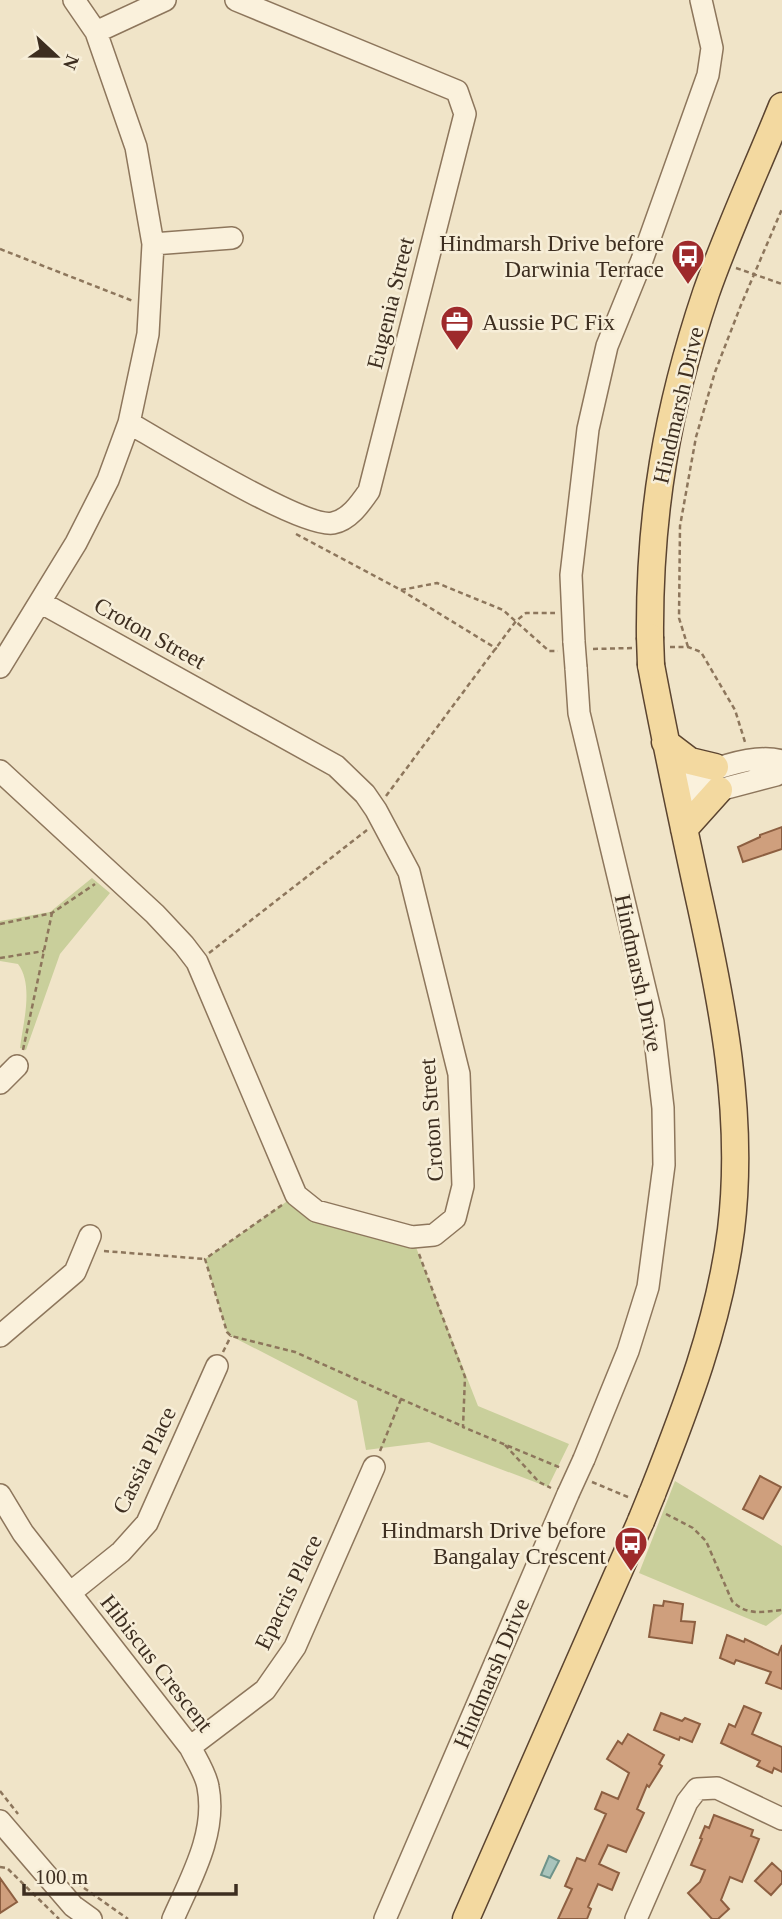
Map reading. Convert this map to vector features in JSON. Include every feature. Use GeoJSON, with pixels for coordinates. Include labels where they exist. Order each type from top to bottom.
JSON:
{"type":"FeatureCollection","features":[{"type":"Feature","properties":{"kind":"main road","name":"Hindmarsh Drive"},"geometry":{"type":"LineString","coordinates":[[466,1919],[641,1521],[691,1393],[720,1293],[731,1230],[735,1164],[734,1101],[727,1036],[665,742],[649,650],[652,536],[660,468],[674,400],[706,292],[782,106]]}},
{"type":"Feature","properties":{"kind":"main road"},"geometry":{"type":"LineString","coordinates":[[665,742],[717,779],[684,828]]}},
{"type":"Feature","properties":{"kind":"street"},"geometry":{"type":"LineString","coordinates":[[0,667],[76,543],[108,480],[130,423],[148,334],[153,244],[136,146],[96,32],[74,0]]}},
{"type":"Feature","properties":{"kind":"street"},"geometry":{"type":"LineString","coordinates":[[96,32],[165,0]]}},
{"type":"Feature","properties":{"kind":"street","name":"Eugenia Street"},"geometry":{"type":"LineString","coordinates":[[130,423],[274,505],[316,522],[334,523],[354,512],[369,491],[465,114],[457,91],[236,0]]}},
{"type":"Feature","properties":{"kind":"street","name":"Hindmarsh Drive"},"geometry":{"type":"LineString","coordinates":[[385,1919],[563,1493],[584,1459],[628,1352],[648,1287],[664,1165],[663,1097],[653,1022],[579,713],[572,575],[588,429],[607,346],[642,260],[709,75],[712,48],[701,0]]}},
{"type":"Feature","properties":{"kind":"street"},"geometry":{"type":"LineString","coordinates":[[153,244],[232,238]]}},
{"type":"Feature","properties":{"kind":"street","name":"Croton Street"},"geometry":{"type":"LineString","coordinates":[[40,602],[336,766],[358,787],[378,815],[409,872],[459,1074],[463,1186],[456,1218],[434,1235],[412,1237],[316,1211],[296,1195]]}},
{"type":"Feature","properties":{"kind":"street"},"geometry":{"type":"LineString","coordinates":[[717,779],[773,758],[782,761]]}},
{"type":"Feature","properties":{"kind":"street"},"geometry":{"type":"LineString","coordinates":[[675,785],[776,775],[782,770]]}},
{"type":"Feature","properties":{"kind":"street"},"geometry":{"type":"LineString","coordinates":[[0,771],[155,914],[197,962],[296,1195]]}},
{"type":"Feature","properties":{"kind":"street"},"geometry":{"type":"LineString","coordinates":[[0,1083],[17,1066]]}},
{"type":"Feature","properties":{"kind":"street"},"geometry":{"type":"LineString","coordinates":[[0,1336],[75,1272],[90,1236]]}},
{"type":"Feature","properties":{"kind":"street","name":"Cassia Place"},"geometry":{"type":"LineString","coordinates":[[70,1593],[121,1552],[147,1523],[217,1366]]}},
{"type":"Feature","properties":{"kind":"street","name":"Epacris Place"},"geometry":{"type":"LineString","coordinates":[[190,1747],[265,1690],[295,1647],[374,1467]]}},
{"type":"Feature","properties":{"kind":"street","name":"Hibiscus Crescent"},"geometry":{"type":"LineString","coordinates":[[0,1495],[23,1533],[190,1747],[208,1785],[211,1818],[198,1862],[173,1919]]}},
{"type":"Feature","properties":{"kind":"street"},"geometry":{"type":"LineString","coordinates":[[636,1919],[687,1802],[697,1789],[717,1788],[782,1819]]}},
{"type":"Feature","properties":{"kind":"street"},"geometry":{"type":"LineString","coordinates":[[7,1824],[73,1906],[90,1919]]}},
{"type":"Feature","properties":{"kind":"path"},"geometry":{"type":"LineString","coordinates":[[688,647],[679,618],[680,526],[696,437],[741,305],[782,209]]}},
{"type":"Feature","properties":{"kind":"path"},"geometry":{"type":"LineString","coordinates":[[0,249],[149,307]]}},
{"type":"Feature","properties":{"kind":"path"},"geometry":{"type":"LineString","coordinates":[[719,261],[782,284]]}},
{"type":"Feature","properties":{"kind":"path"},"geometry":{"type":"LineString","coordinates":[[294,533],[401,590],[497,649]]}},
{"type":"Feature","properties":{"kind":"path"},"geometry":{"type":"LineString","coordinates":[[401,590],[437,583],[503,610],[550,651],[688,647],[701,652],[736,710],[746,746]]}},
{"type":"Feature","properties":{"kind":"path"},"geometry":{"type":"LineString","coordinates":[[197,962],[378,815],[516,621],[526,613],[573,612]]}},
{"type":"Feature","properties":{"kind":"path"},"geometry":{"type":"LineString","coordinates":[[0,924],[52,913],[110,873]]}},
{"type":"Feature","properties":{"kind":"path"},"geometry":{"type":"LineString","coordinates":[[17,1066],[52,913]]}},
{"type":"Feature","properties":{"kind":"path"},"geometry":{"type":"LineString","coordinates":[[0,958],[44,951]]}},
{"type":"Feature","properties":{"kind":"path"},"geometry":{"type":"LineString","coordinates":[[90,1236],[101,1251],[205,1259],[296,1195]]}},
{"type":"Feature","properties":{"kind":"path"},"geometry":{"type":"LineString","coordinates":[[205,1259],[227,1332],[231,1336],[295,1352],[463,1427]]}},
{"type":"Feature","properties":{"kind":"path"},"geometry":{"type":"LineString","coordinates":[[374,1467],[401,1399]]}},
{"type":"Feature","properties":{"kind":"path"},"geometry":{"type":"LineString","coordinates":[[503,1444],[539,1482],[563,1493]]}},
{"type":"Feature","properties":{"kind":"path"},"geometry":{"type":"LineString","coordinates":[[0,1791],[7,1824]]}},
{"type":"Feature","properties":{"kind":"path"},"geometry":{"type":"LineString","coordinates":[[0,1867],[7,1868],[59,1919]]}},
{"type":"Feature","properties":{"kind":"path"},"geometry":{"type":"LineString","coordinates":[[71,1878],[128,1919]]}},
{"type":"Feature","properties":{"kind":"green space"},"geometry":{"type":"Polygon","coordinates":[[[92,878],[110,893],[60,954],[26,1050],[20,1048],[26,1004],[25,982],[18,964],[0,961],[0,921],[50,912],[92,878]]]}},
{"type":"Feature","properties":{"kind":"green space"},"geometry":{"type":"Polygon","coordinates":[[[296,1195],[412,1237],[478,1406],[569,1444],[548,1487],[429,1442],[366,1450],[357,1401],[227,1332],[205,1259],[296,1195]]]}},
{"type":"Feature","properties":{"kind":"green space"},"geometry":{"type":"Polygon","coordinates":[[[675,1481],[782,1546],[782,1614],[766,1626],[639,1573],[675,1481]]]}},
{"type":"Feature","properties":{"kind":"water"},"geometry":{"type":"Polygon","coordinates":[[[549,1856],[559,1861],[550,1878],[541,1875],[549,1856]]]}},
{"type":"Feature","properties":{"kind":"building"},"geometry":{"type":"Polygon","coordinates":[[[782,827],[782,849],[743,862],[738,847],[782,827]]]}},
{"type":"Feature","properties":{"kind":"building"},"geometry":{"type":"Polygon","coordinates":[[[760,1476],[781,1487],[763,1519],[743,1509],[760,1476]]]}},
{"type":"Feature","properties":{"kind":"building"},"geometry":{"type":"Polygon","coordinates":[[[664,1601],[683,1604],[681,1621],[695,1622],[692,1643],[649,1637],[654,1605],[663,1606],[664,1601]]]}},
{"type":"Feature","properties":{"kind":"building"},"geometry":{"type":"Polygon","coordinates":[[[727,1635],[744,1642],[745,1639],[778,1655],[782,1645],[782,1689],[766,1683],[771,1672],[736,1660],[734,1664],[720,1658],[727,1635]]]}},
{"type":"Feature","properties":{"kind":"building"},"geometry":{"type":"Polygon","coordinates":[[[744,1706],[761,1713],[752,1734],[782,1747],[782,1772],[774,1768],[772,1773],[757,1766],[760,1761],[721,1743],[729,1724],[735,1727],[744,1706]]]}},
{"type":"Feature","properties":{"kind":"building"},"geometry":{"type":"Polygon","coordinates":[[[661,1713],[700,1724],[692,1742],[654,1730],[661,1713]]]}},
{"type":"Feature","properties":{"kind":"building"},"geometry":{"type":"Polygon","coordinates":[[[628,1734],[664,1755],[659,1764],[662,1766],[649,1787],[647,1785],[637,1809],[644,1813],[626,1852],[608,1845],[599,1864],[619,1873],[612,1890],[598,1884],[588,1907],[591,1909],[587,1919],[558,1919],[572,1889],[565,1886],[577,1858],[585,1861],[606,1814],[595,1809],[602,1792],[618,1799],[629,1773],[607,1759],[618,1741],[622,1744],[628,1734]]]}},
{"type":"Feature","properties":{"kind":"building"},"geometry":{"type":"Polygon","coordinates":[[[714,1815],[753,1830],[751,1836],[759,1839],[742,1882],[730,1877],[721,1900],[729,1909],[718,1919],[712,1919],[688,1893],[700,1882],[705,1870],[691,1865],[705,1826],[709,1828],[714,1815]]]}},
{"type":"Feature","properties":{"kind":"building"},"geometry":{"type":"Polygon","coordinates":[[[772,1863],[782,1872],[782,1883],[771,1895],[755,1881],[772,1863]]]}},
{"type":"Feature","properties":{"kind":"building"},"geometry":{"type":"Polygon","coordinates":[[[0,1878],[17,1902],[0,1913],[0,1878]]]}},
{"type":"Feature","properties":{"kind":"place","name":"Hindmarsh Drive before Darwinia Terrace"},"geometry":{"type":"Point","coordinates":[688,286]}},
{"type":"Feature","properties":{"kind":"place","name":"Aussie PC Fix"},"geometry":{"type":"Point","coordinates":[457,352]}},
{"type":"Feature","properties":{"kind":"place","name":"Hindmarsh Drive before Bangalay Crescent"},"geometry":{"type":"Point","coordinates":[631,1573]}}]}
